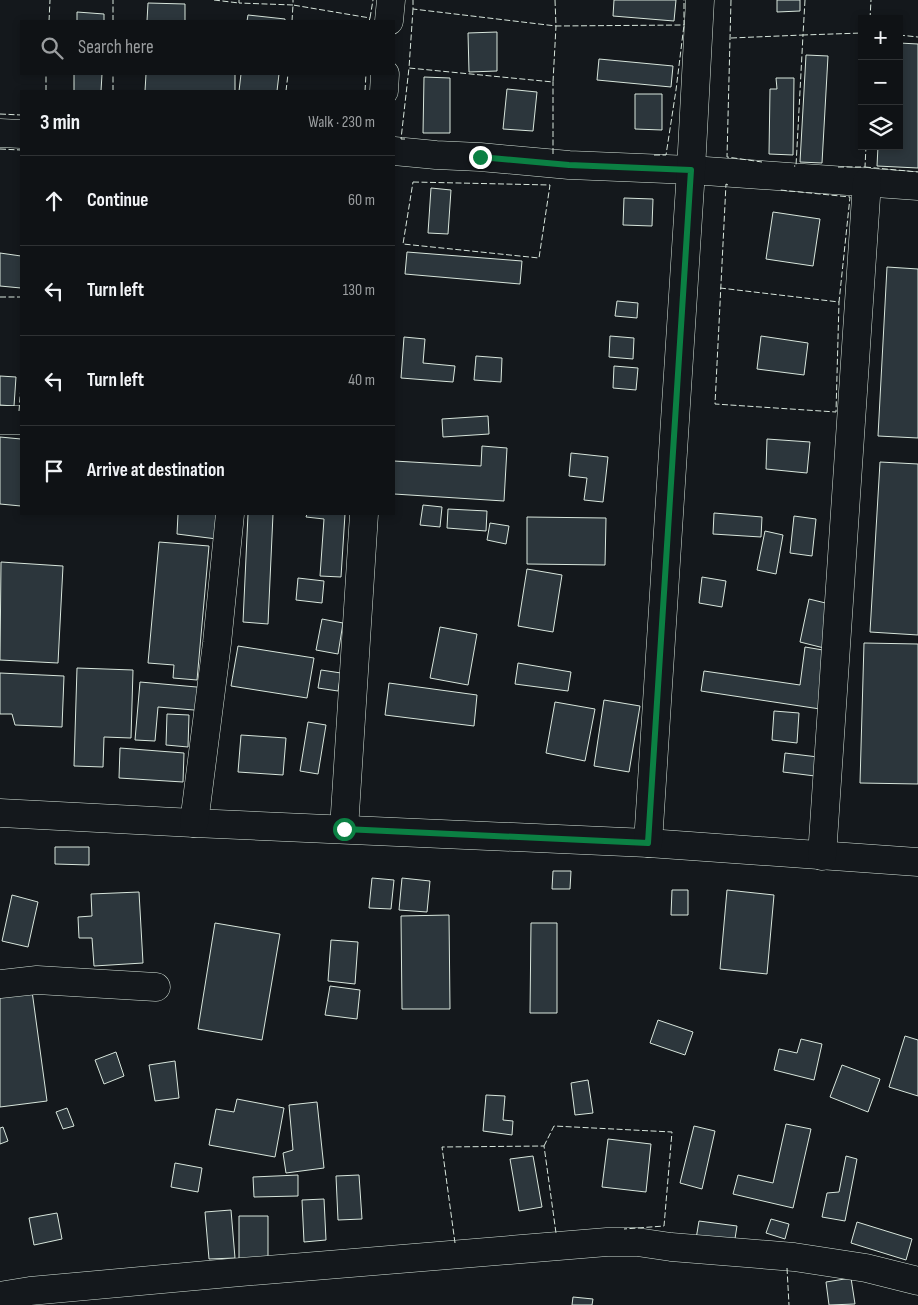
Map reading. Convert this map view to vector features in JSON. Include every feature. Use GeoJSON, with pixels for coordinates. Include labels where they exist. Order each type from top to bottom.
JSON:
{"type":"FeatureCollection","features":[{"type":"Feature","properties":{"kind":"street"},"geometry":{"type":"LineString","coordinates":[[389,20],[390,0]]}},
{"type":"Feature","properties":{"kind":"street"},"geometry":{"type":"LineString","coordinates":[[648,843],[700,0]]}},
{"type":"Feature","properties":{"kind":"street"},"geometry":{"type":"LineString","coordinates":[[384,90],[385,75]]}},
{"type":"Feature","properties":{"kind":"street"},"geometry":{"type":"LineString","coordinates":[[0,133],[20,134]]}},
{"type":"Feature","properties":{"kind":"street"},"geometry":{"type":"LineString","coordinates":[[395,151],[569,165],[691,170],[918,186]]}},
{"type":"Feature","properties":{"kind":"street"},"geometry":{"type":"LineString","coordinates":[[822,856],[867,182]]}},
{"type":"Feature","properties":{"kind":"street"},"geometry":{"type":"LineString","coordinates":[[0,420],[20,420]]}},
{"type":"Feature","properties":{"kind":"street"},"geometry":{"type":"LineString","coordinates":[[194,823],[217,643],[230,515]]}},
{"type":"Feature","properties":{"kind":"street"},"geometry":{"type":"LineString","coordinates":[[344,829],[364,515]]}},
{"type":"Feature","properties":{"kind":"street"},"geometry":{"type":"LineString","coordinates":[[0,813],[648,843],[918,862]]}},
{"type":"Feature","properties":{"kind":"street"},"geometry":{"type":"LineString","coordinates":[[0,984],[37,980],[156,987]]}},
{"type":"Feature","properties":{"kind":"street"},"geometry":{"type":"LineString","coordinates":[[0,1296],[40,1290],[238,1272],[607,1242],[637,1242],[672,1247],[794,1257],[866,1268],[918,1282]]}},
{"type":"Feature","properties":{"kind":"building"},"geometry":{"type":"Polygon","coordinates":[[[614,0],[676,0],[674,21],[613,16],[614,0]]]}},
{"type":"Feature","properties":{"kind":"building"},"geometry":{"type":"Polygon","coordinates":[[[777,0],[800,0],[800,11],[777,12],[777,0]]]}},
{"type":"Feature","properties":{"kind":"building"},"geometry":{"type":"Polygon","coordinates":[[[148,3],[185,4],[185,20],[147,20],[148,3]]]}},
{"type":"Feature","properties":{"kind":"building"},"geometry":{"type":"Polygon","coordinates":[[[77,12],[104,14],[104,20],[77,20],[77,12]]]}},
{"type":"Feature","properties":{"kind":"building"},"geometry":{"type":"Polygon","coordinates":[[[248,15],[285,19],[285,20],[247,20],[248,15]]]}},
{"type":"Feature","properties":{"kind":"building"},"geometry":{"type":"Polygon","coordinates":[[[497,32],[497,71],[469,72],[468,33],[497,32]]]}},
{"type":"Feature","properties":{"kind":"building"},"geometry":{"type":"Polygon","coordinates":[[[903,43],[918,44],[918,168],[877,166],[878,150],[903,150],[903,43]]]}},
{"type":"Feature","properties":{"kind":"building"},"geometry":{"type":"Polygon","coordinates":[[[806,55],[828,56],[822,163],[800,162],[806,55]]]}},
{"type":"Feature","properties":{"kind":"building"},"geometry":{"type":"Polygon","coordinates":[[[599,59],[673,66],[671,87],[597,80],[599,59]]]}},
{"type":"Feature","properties":{"kind":"building"},"geometry":{"type":"Polygon","coordinates":[[[74,75],[102,75],[101,90],[74,90],[74,75]]]}},
{"type":"Feature","properties":{"kind":"building"},"geometry":{"type":"Polygon","coordinates":[[[146,75],[235,75],[235,90],[145,90],[146,75]]]}},
{"type":"Feature","properties":{"kind":"building"},"geometry":{"type":"Polygon","coordinates":[[[241,75],[279,75],[277,90],[239,90],[241,75]]]}},
{"type":"Feature","properties":{"kind":"building"},"geometry":{"type":"Polygon","coordinates":[[[424,77],[450,78],[450,133],[423,133],[424,77]]]}},
{"type":"Feature","properties":{"kind":"building"},"geometry":{"type":"Polygon","coordinates":[[[776,78],[794,78],[793,155],[769,154],[770,89],[777,89],[776,78]]]}},
{"type":"Feature","properties":{"kind":"building"},"geometry":{"type":"Polygon","coordinates":[[[507,89],[537,92],[533,131],[503,129],[507,89]]]}},
{"type":"Feature","properties":{"kind":"building"},"geometry":{"type":"Polygon","coordinates":[[[635,94],[662,94],[662,130],[635,129],[635,94]]]}},
{"type":"Feature","properties":{"kind":"building"},"geometry":{"type":"Polygon","coordinates":[[[431,188],[451,190],[448,234],[428,233],[431,188]]]}},
{"type":"Feature","properties":{"kind":"building"},"geometry":{"type":"Polygon","coordinates":[[[624,198],[653,199],[652,226],[623,225],[624,198]]]}},
{"type":"Feature","properties":{"kind":"building"},"geometry":{"type":"Polygon","coordinates":[[[773,212],[820,219],[813,266],[766,259],[773,212]]]}},
{"type":"Feature","properties":{"kind":"building"},"geometry":{"type":"Polygon","coordinates":[[[407,252],[522,261],[520,284],[405,274],[407,252]]]}},
{"type":"Feature","properties":{"kind":"building"},"geometry":{"type":"Polygon","coordinates":[[[0,253],[20,256],[20,288],[0,286],[0,253]]]}},
{"type":"Feature","properties":{"kind":"building"},"geometry":{"type":"Polygon","coordinates":[[[887,267],[918,269],[918,438],[878,436],[887,267]]]}},
{"type":"Feature","properties":{"kind":"building"},"geometry":{"type":"Polygon","coordinates":[[[617,301],[638,303],[637,318],[615,316],[617,301]]]}},
{"type":"Feature","properties":{"kind":"building"},"geometry":{"type":"Polygon","coordinates":[[[610,336],[634,338],[633,359],[609,357],[610,336]]]}},
{"type":"Feature","properties":{"kind":"building"},"geometry":{"type":"Polygon","coordinates":[[[761,336],[808,343],[804,375],[757,369],[761,336]]]}},
{"type":"Feature","properties":{"kind":"building"},"geometry":{"type":"Polygon","coordinates":[[[404,337],[425,339],[423,363],[455,366],[453,382],[401,378],[404,337]]]}},
{"type":"Feature","properties":{"kind":"building"},"geometry":{"type":"Polygon","coordinates":[[[476,356],[502,358],[501,382],[474,380],[476,356]]]}},
{"type":"Feature","properties":{"kind":"building"},"geometry":{"type":"Polygon","coordinates":[[[614,366],[638,368],[636,390],[613,388],[614,366]]]}},
{"type":"Feature","properties":{"kind":"building"},"geometry":{"type":"Polygon","coordinates":[[[0,376],[16,377],[14,406],[0,405],[0,376]]]}},
{"type":"Feature","properties":{"kind":"building"},"geometry":{"type":"Polygon","coordinates":[[[488,416],[489,434],[443,437],[442,419],[488,416]]]}},
{"type":"Feature","properties":{"kind":"building"},"geometry":{"type":"Polygon","coordinates":[[[0,437],[20,439],[20,506],[0,504],[0,437]]]}},
{"type":"Feature","properties":{"kind":"building"},"geometry":{"type":"Polygon","coordinates":[[[767,439],[810,442],[807,473],[766,469],[767,439]]]}},
{"type":"Feature","properties":{"kind":"building"},"geometry":{"type":"Polygon","coordinates":[[[482,446],[507,448],[504,501],[395,494],[395,461],[481,466],[482,446]]]}},
{"type":"Feature","properties":{"kind":"building"},"geometry":{"type":"Polygon","coordinates":[[[571,453],[608,457],[603,502],[584,500],[587,478],[569,476],[571,453]]]}},
{"type":"Feature","properties":{"kind":"building"},"geometry":{"type":"Polygon","coordinates":[[[880,462],[918,464],[918,635],[870,632],[880,462]]]}},
{"type":"Feature","properties":{"kind":"building"},"geometry":{"type":"Polygon","coordinates":[[[423,505],[442,507],[440,527],[420,525],[423,505]]]}},
{"type":"Feature","properties":{"kind":"building"},"geometry":{"type":"Polygon","coordinates":[[[448,509],[487,511],[486,531],[447,528],[448,509]]]}},
{"type":"Feature","properties":{"kind":"building"},"geometry":{"type":"Polygon","coordinates":[[[714,513],[762,517],[761,537],[713,534],[714,513]]]}},
{"type":"Feature","properties":{"kind":"building"},"geometry":{"type":"Polygon","coordinates":[[[178,515],[219,515],[217,539],[177,534],[178,515]]]}},
{"type":"Feature","properties":{"kind":"building"},"geometry":{"type":"Polygon","coordinates":[[[248,515],[273,515],[268,624],[243,622],[248,515]]]}},
{"type":"Feature","properties":{"kind":"building"},"geometry":{"type":"Polygon","coordinates":[[[307,515],[345,515],[341,577],[320,576],[324,519],[306,517],[307,515]]]}},
{"type":"Feature","properties":{"kind":"building"},"geometry":{"type":"Polygon","coordinates":[[[794,516],[816,519],[812,556],[790,553],[794,516]]]}},
{"type":"Feature","properties":{"kind":"building"},"geometry":{"type":"Polygon","coordinates":[[[527,517],[606,518],[605,565],[527,564],[527,517]]]}},
{"type":"Feature","properties":{"kind":"building"},"geometry":{"type":"Polygon","coordinates":[[[490,523],[509,526],[506,544],[487,540],[490,523]]]}},
{"type":"Feature","properties":{"kind":"building"},"geometry":{"type":"Polygon","coordinates":[[[765,531],[783,535],[776,574],[757,570],[765,531]]]}},
{"type":"Feature","properties":{"kind":"building"},"geometry":{"type":"Polygon","coordinates":[[[159,542],[209,546],[197,680],[173,678],[174,665],[148,663],[159,542]]]}},
{"type":"Feature","properties":{"kind":"building"},"geometry":{"type":"Polygon","coordinates":[[[1,562],[63,566],[58,663],[0,660],[1,562]]]}},
{"type":"Feature","properties":{"kind":"building"},"geometry":{"type":"Polygon","coordinates":[[[527,569],[562,575],[553,632],[518,626],[527,569]]]}},
{"type":"Feature","properties":{"kind":"building"},"geometry":{"type":"Polygon","coordinates":[[[702,577],[726,581],[722,607],[699,603],[702,577]]]}},
{"type":"Feature","properties":{"kind":"building"},"geometry":{"type":"Polygon","coordinates":[[[298,578],[324,581],[322,603],[296,600],[298,578]]]}},
{"type":"Feature","properties":{"kind":"building"},"geometry":{"type":"Polygon","coordinates":[[[809,599],[834,605],[824,648],[800,642],[809,599]]]}},
{"type":"Feature","properties":{"kind":"building"},"geometry":{"type":"Polygon","coordinates":[[[322,619],[343,623],[338,654],[316,650],[322,619]]]}},
{"type":"Feature","properties":{"kind":"building"},"geometry":{"type":"Polygon","coordinates":[[[440,627],[477,634],[468,685],[430,678],[440,627]]]}},
{"type":"Feature","properties":{"kind":"building"},"geometry":{"type":"Polygon","coordinates":[[[864,643],[918,644],[918,784],[860,783],[864,643]]]}},
{"type":"Feature","properties":{"kind":"building"},"geometry":{"type":"Polygon","coordinates":[[[238,646],[314,658],[307,698],[231,686],[238,646]]]}},
{"type":"Feature","properties":{"kind":"building"},"geometry":{"type":"Polygon","coordinates":[[[805,647],[829,651],[820,709],[701,691],[704,671],[800,685],[805,647]]]}},
{"type":"Feature","properties":{"kind":"building"},"geometry":{"type":"Polygon","coordinates":[[[518,663],[571,672],[568,691],[515,684],[518,663]]]}},
{"type":"Feature","properties":{"kind":"building"},"geometry":{"type":"Polygon","coordinates":[[[77,668],[133,670],[131,738],[104,737],[103,767],[74,766],[77,668]]]}},
{"type":"Feature","properties":{"kind":"building"},"geometry":{"type":"Polygon","coordinates":[[[321,670],[341,673],[338,691],[318,688],[321,670]]]}},
{"type":"Feature","properties":{"kind":"building"},"geometry":{"type":"Polygon","coordinates":[[[0,673],[64,676],[62,727],[15,725],[12,714],[0,714],[0,673]]]}},
{"type":"Feature","properties":{"kind":"building"},"geometry":{"type":"Polygon","coordinates":[[[140,682],[208,688],[206,711],[158,707],[155,741],[135,740],[140,682]]]}},
{"type":"Feature","properties":{"kind":"building"},"geometry":{"type":"Polygon","coordinates":[[[389,683],[477,695],[474,726],[385,715],[389,683]]]}},
{"type":"Feature","properties":{"kind":"building"},"geometry":{"type":"Polygon","coordinates":[[[604,700],[640,706],[629,772],[594,766],[604,700]]]}},
{"type":"Feature","properties":{"kind":"building"},"geometry":{"type":"Polygon","coordinates":[[[555,702],[595,709],[585,761],[546,753],[555,702]]]}},
{"type":"Feature","properties":{"kind":"building"},"geometry":{"type":"Polygon","coordinates":[[[774,711],[799,713],[797,743],[772,740],[774,711]]]}},
{"type":"Feature","properties":{"kind":"building"},"geometry":{"type":"Polygon","coordinates":[[[167,714],[189,715],[188,747],[166,745],[167,714]]]}},
{"type":"Feature","properties":{"kind":"building"},"geometry":{"type":"Polygon","coordinates":[[[308,722],[326,725],[318,774],[300,771],[308,722]]]}},
{"type":"Feature","properties":{"kind":"building"},"geometry":{"type":"Polygon","coordinates":[[[241,735],[286,738],[283,775],[238,772],[241,735]]]}},
{"type":"Feature","properties":{"kind":"building"},"geometry":{"type":"Polygon","coordinates":[[[120,748],[184,753],[183,782],[119,778],[120,748]]]}},
{"type":"Feature","properties":{"kind":"building"},"geometry":{"type":"Polygon","coordinates":[[[785,753],[818,757],[815,776],[783,772],[785,753]]]}},
{"type":"Feature","properties":{"kind":"building"},"geometry":{"type":"Polygon","coordinates":[[[55,847],[89,847],[89,865],[55,864],[55,847]]]}},
{"type":"Feature","properties":{"kind":"building"},"geometry":{"type":"Polygon","coordinates":[[[553,871],[571,871],[570,889],[552,889],[553,871]]]}},
{"type":"Feature","properties":{"kind":"building"},"geometry":{"type":"Polygon","coordinates":[[[372,878],[394,880],[391,909],[369,908],[372,878]]]}},
{"type":"Feature","properties":{"kind":"building"},"geometry":{"type":"Polygon","coordinates":[[[402,878],[430,881],[427,912],[399,910],[402,878]]]}},
{"type":"Feature","properties":{"kind":"building"},"geometry":{"type":"Polygon","coordinates":[[[672,890],[688,890],[688,915],[671,915],[672,890]]]}},
{"type":"Feature","properties":{"kind":"building"},"geometry":{"type":"Polygon","coordinates":[[[727,890],[774,895],[767,974],[720,969],[727,890]]]}},
{"type":"Feature","properties":{"kind":"building"},"geometry":{"type":"Polygon","coordinates":[[[139,892],[143,963],[94,966],[92,938],[79,938],[78,917],[92,916],[91,894],[139,892]]]}},
{"type":"Feature","properties":{"kind":"building"},"geometry":{"type":"Polygon","coordinates":[[[12,895],[38,902],[28,947],[2,941],[12,895]]]}},
{"type":"Feature","properties":{"kind":"building"},"geometry":{"type":"Polygon","coordinates":[[[449,915],[450,1009],[402,1009],[401,916],[449,915]]]}},
{"type":"Feature","properties":{"kind":"building"},"geometry":{"type":"Polygon","coordinates":[[[215,923],[280,934],[262,1040],[198,1029],[215,923]]]}},
{"type":"Feature","properties":{"kind":"building"},"geometry":{"type":"Polygon","coordinates":[[[531,923],[557,923],[557,1013],[530,1013],[531,923]]]}},
{"type":"Feature","properties":{"kind":"building"},"geometry":{"type":"Polygon","coordinates":[[[331,940],[358,942],[355,984],[328,981],[331,940]]]}},
{"type":"Feature","properties":{"kind":"building"},"geometry":{"type":"Polygon","coordinates":[[[330,986],[360,990],[357,1019],[325,1015],[330,986]]]}},
{"type":"Feature","properties":{"kind":"building"},"geometry":{"type":"Polygon","coordinates":[[[32,991],[47,1101],[0,1107],[0,995],[32,991]]]}},
{"type":"Feature","properties":{"kind":"building"},"geometry":{"type":"Polygon","coordinates":[[[658,1020],[693,1032],[685,1055],[650,1043],[658,1020]]]}},
{"type":"Feature","properties":{"kind":"building"},"geometry":{"type":"Polygon","coordinates":[[[905,1036],[918,1040],[918,1096],[889,1087],[905,1036]]]}},
{"type":"Feature","properties":{"kind":"building"},"geometry":{"type":"Polygon","coordinates":[[[801,1039],[822,1044],[814,1080],[774,1070],[779,1049],[797,1053],[801,1039]]]}},
{"type":"Feature","properties":{"kind":"building"},"geometry":{"type":"Polygon","coordinates":[[[116,1052],[124,1076],[104,1084],[95,1060],[116,1052]]]}},
{"type":"Feature","properties":{"kind":"building"},"geometry":{"type":"Polygon","coordinates":[[[175,1061],[179,1098],[155,1101],[149,1065],[175,1061]]]}},
{"type":"Feature","properties":{"kind":"building"},"geometry":{"type":"Polygon","coordinates":[[[842,1065],[880,1079],[868,1112],[830,1097],[842,1065]]]}},
{"type":"Feature","properties":{"kind":"building"},"geometry":{"type":"Polygon","coordinates":[[[588,1080],[593,1113],[575,1115],[571,1083],[588,1080]]]}},
{"type":"Feature","properties":{"kind":"building"},"geometry":{"type":"Polygon","coordinates":[[[486,1095],[505,1096],[503,1120],[513,1121],[512,1135],[483,1131],[486,1095]]]}},
{"type":"Feature","properties":{"kind":"building"},"geometry":{"type":"Polygon","coordinates":[[[237,1099],[284,1108],[275,1157],[209,1145],[216,1109],[234,1112],[237,1099]]]}},
{"type":"Feature","properties":{"kind":"building"},"geometry":{"type":"Polygon","coordinates":[[[317,1102],[324,1168],[286,1173],[283,1153],[293,1150],[289,1105],[317,1102]]]}},
{"type":"Feature","properties":{"kind":"building"},"geometry":{"type":"Polygon","coordinates":[[[67,1108],[74,1126],[63,1129],[56,1112],[67,1108]]]}},
{"type":"Feature","properties":{"kind":"building"},"geometry":{"type":"Polygon","coordinates":[[[786,1124],[811,1129],[793,1208],[733,1194],[738,1175],[773,1183],[786,1124]]]}},
{"type":"Feature","properties":{"kind":"building"},"geometry":{"type":"Polygon","coordinates":[[[694,1126],[715,1131],[702,1189],[680,1183],[694,1126]]]}},
{"type":"Feature","properties":{"kind":"building"},"geometry":{"type":"Polygon","coordinates":[[[3,1127],[8,1141],[0,1144],[0,1128],[3,1127]]]}},
{"type":"Feature","properties":{"kind":"building"},"geometry":{"type":"Polygon","coordinates":[[[608,1139],[651,1144],[646,1192],[602,1187],[608,1139]]]}},
{"type":"Feature","properties":{"kind":"building"},"geometry":{"type":"Polygon","coordinates":[[[533,1156],[542,1207],[519,1211],[510,1159],[533,1156]]]}},
{"type":"Feature","properties":{"kind":"building"},"geometry":{"type":"Polygon","coordinates":[[[846,1156],[857,1159],[845,1221],[822,1217],[827,1193],[839,1192],[846,1156]]]}},
{"type":"Feature","properties":{"kind":"building"},"geometry":{"type":"Polygon","coordinates":[[[175,1163],[202,1168],[198,1192],[171,1187],[175,1163]]]}},
{"type":"Feature","properties":{"kind":"building"},"geometry":{"type":"Polygon","coordinates":[[[298,1175],[298,1196],[254,1197],[253,1177],[298,1175]]]}},
{"type":"Feature","properties":{"kind":"building"},"geometry":{"type":"Polygon","coordinates":[[[359,1175],[362,1219],[338,1220],[336,1176],[359,1175]]]}},
{"type":"Feature","properties":{"kind":"building"},"geometry":{"type":"Polygon","coordinates":[[[324,1199],[326,1240],[304,1242],[302,1200],[324,1199]]]}},
{"type":"Feature","properties":{"kind":"building"},"geometry":{"type":"Polygon","coordinates":[[[231,1210],[235,1258],[209,1259],[205,1212],[231,1210]]]}},
{"type":"Feature","properties":{"kind":"building"},"geometry":{"type":"Polygon","coordinates":[[[57,1213],[62,1239],[34,1245],[29,1218],[57,1213]]]}},
{"type":"Feature","properties":{"kind":"building"},"geometry":{"type":"Polygon","coordinates":[[[239,1216],[268,1216],[268,1260],[239,1261],[239,1216]]]}},
{"type":"Feature","properties":{"kind":"building"},"geometry":{"type":"Polygon","coordinates":[[[771,1219],[789,1224],[785,1239],[766,1233],[771,1219]]]}},
{"type":"Feature","properties":{"kind":"building"},"geometry":{"type":"Polygon","coordinates":[[[699,1221],[737,1226],[734,1245],[696,1239],[699,1221]]]}},
{"type":"Feature","properties":{"kind":"building"},"geometry":{"type":"Polygon","coordinates":[[[857,1222],[912,1239],[906,1260],[851,1243],[857,1222]]]}},
{"type":"Feature","properties":{"kind":"building"},"geometry":{"type":"Polygon","coordinates":[[[851,1278],[855,1304],[829,1305],[826,1282],[851,1278]]]}},
{"type":"Feature","properties":{"kind":"building"},"geometry":{"type":"Polygon","coordinates":[[[573,1297],[593,1299],[592,1305],[572,1305],[573,1297]]]}},
{"type":"Feature","properties":{"kind":"fence"},"geometry":{"type":"LineString","coordinates":[[49,20],[50,0]]}},
{"type":"Feature","properties":{"kind":"fence"},"geometry":{"type":"LineString","coordinates":[[113,0],[113,20]]}},
{"type":"Feature","properties":{"kind":"fence"},"geometry":{"type":"LineString","coordinates":[[214,0],[239,3]]}},
{"type":"Feature","properties":{"kind":"fence"},"geometry":{"type":"LineString","coordinates":[[239,0],[239,3],[293,5],[293,0]]}},
{"type":"Feature","properties":{"kind":"fence"},"geometry":{"type":"LineString","coordinates":[[370,18],[373,0]]}},
{"type":"Feature","properties":{"kind":"fence"},"geometry":{"type":"LineString","coordinates":[[413,0],[413,9],[556,26],[553,82],[409,68],[413,9]]}},
{"type":"Feature","properties":{"kind":"fence"},"geometry":{"type":"LineString","coordinates":[[555,0],[556,26],[684,25],[684,0]]}},
{"type":"Feature","properties":{"kind":"fence"},"geometry":{"type":"LineString","coordinates":[[731,0],[727,157],[762,162]]}},
{"type":"Feature","properties":{"kind":"fence"},"geometry":{"type":"LineString","coordinates":[[805,0],[803,35],[858,33]]}},
{"type":"Feature","properties":{"kind":"fence"},"geometry":{"type":"LineString","coordinates":[[870,15],[871,0]]}},
{"type":"Feature","properties":{"kind":"fence"},"geometry":{"type":"LineString","coordinates":[[292,20],[293,5],[370,18],[369,20]]}},
{"type":"Feature","properties":{"kind":"fence"},"geometry":{"type":"LineString","coordinates":[[654,155],[666,155],[684,25]]}},
{"type":"Feature","properties":{"kind":"fence"},"geometry":{"type":"LineString","coordinates":[[731,38],[803,35],[796,166],[794,166]]}},
{"type":"Feature","properties":{"kind":"fence"},"geometry":{"type":"LineString","coordinates":[[903,35],[918,37]]}},
{"type":"Feature","properties":{"kind":"fence"},"geometry":{"type":"LineString","coordinates":[[405,139],[401,139],[409,68]]}},
{"type":"Feature","properties":{"kind":"fence"},"geometry":{"type":"LineString","coordinates":[[46,75],[46,90]]}},
{"type":"Feature","properties":{"kind":"fence"},"geometry":{"type":"LineString","coordinates":[[113,75],[113,90]]}},
{"type":"Feature","properties":{"kind":"fence"},"geometry":{"type":"LineString","coordinates":[[286,90],[288,75]]}},
{"type":"Feature","properties":{"kind":"fence"},"geometry":{"type":"LineString","coordinates":[[365,90],[366,75]]}},
{"type":"Feature","properties":{"kind":"fence"},"geometry":{"type":"LineString","coordinates":[[553,82],[553,154]]}},
{"type":"Feature","properties":{"kind":"fence"},"geometry":{"type":"LineString","coordinates":[[0,114],[20,115]]}},
{"type":"Feature","properties":{"kind":"fence"},"geometry":{"type":"LineString","coordinates":[[0,149],[20,150]]}},
{"type":"Feature","properties":{"kind":"fence"},"geometry":{"type":"LineString","coordinates":[[838,167],[865,167],[866,150]]}},
{"type":"Feature","properties":{"kind":"fence"},"geometry":{"type":"LineString","coordinates":[[865,167],[918,172]]}},
{"type":"Feature","properties":{"kind":"fence"},"geometry":{"type":"LineString","coordinates":[[413,182],[550,185],[539,258],[403,244],[413,182]]}},
{"type":"Feature","properties":{"kind":"fence"},"geometry":{"type":"LineString","coordinates":[[728,185],[726,184],[715,404],[836,412],[839,302]]}},
{"type":"Feature","properties":{"kind":"fence"},"geometry":{"type":"LineString","coordinates":[[720,288],[839,302],[850,197],[780,190]]}},
{"type":"Feature","properties":{"kind":"fence"},"geometry":{"type":"LineString","coordinates":[[0,297],[20,297]]}},
{"type":"Feature","properties":{"kind":"fence"},"geometry":{"type":"LineString","coordinates":[[19,411],[20,398]]}},
{"type":"Feature","properties":{"kind":"fence"},"geometry":{"type":"LineString","coordinates":[[544,1146],[554,1126],[672,1132],[664,1226],[624,1229]]}},
{"type":"Feature","properties":{"kind":"fence"},"geometry":{"type":"LineString","coordinates":[[455,1243],[442,1147],[544,1146],[556,1233]]}},
{"type":"Feature","properties":{"kind":"fence"},"geometry":{"type":"LineString","coordinates":[[787,1268],[789,1305]]}},
{"type":"Feature","properties":{"kind":"route"},"geometry":{"type":"LineString","coordinates":[[344,829],[648,843],[691,170],[569,165],[480,157]]}}]}
